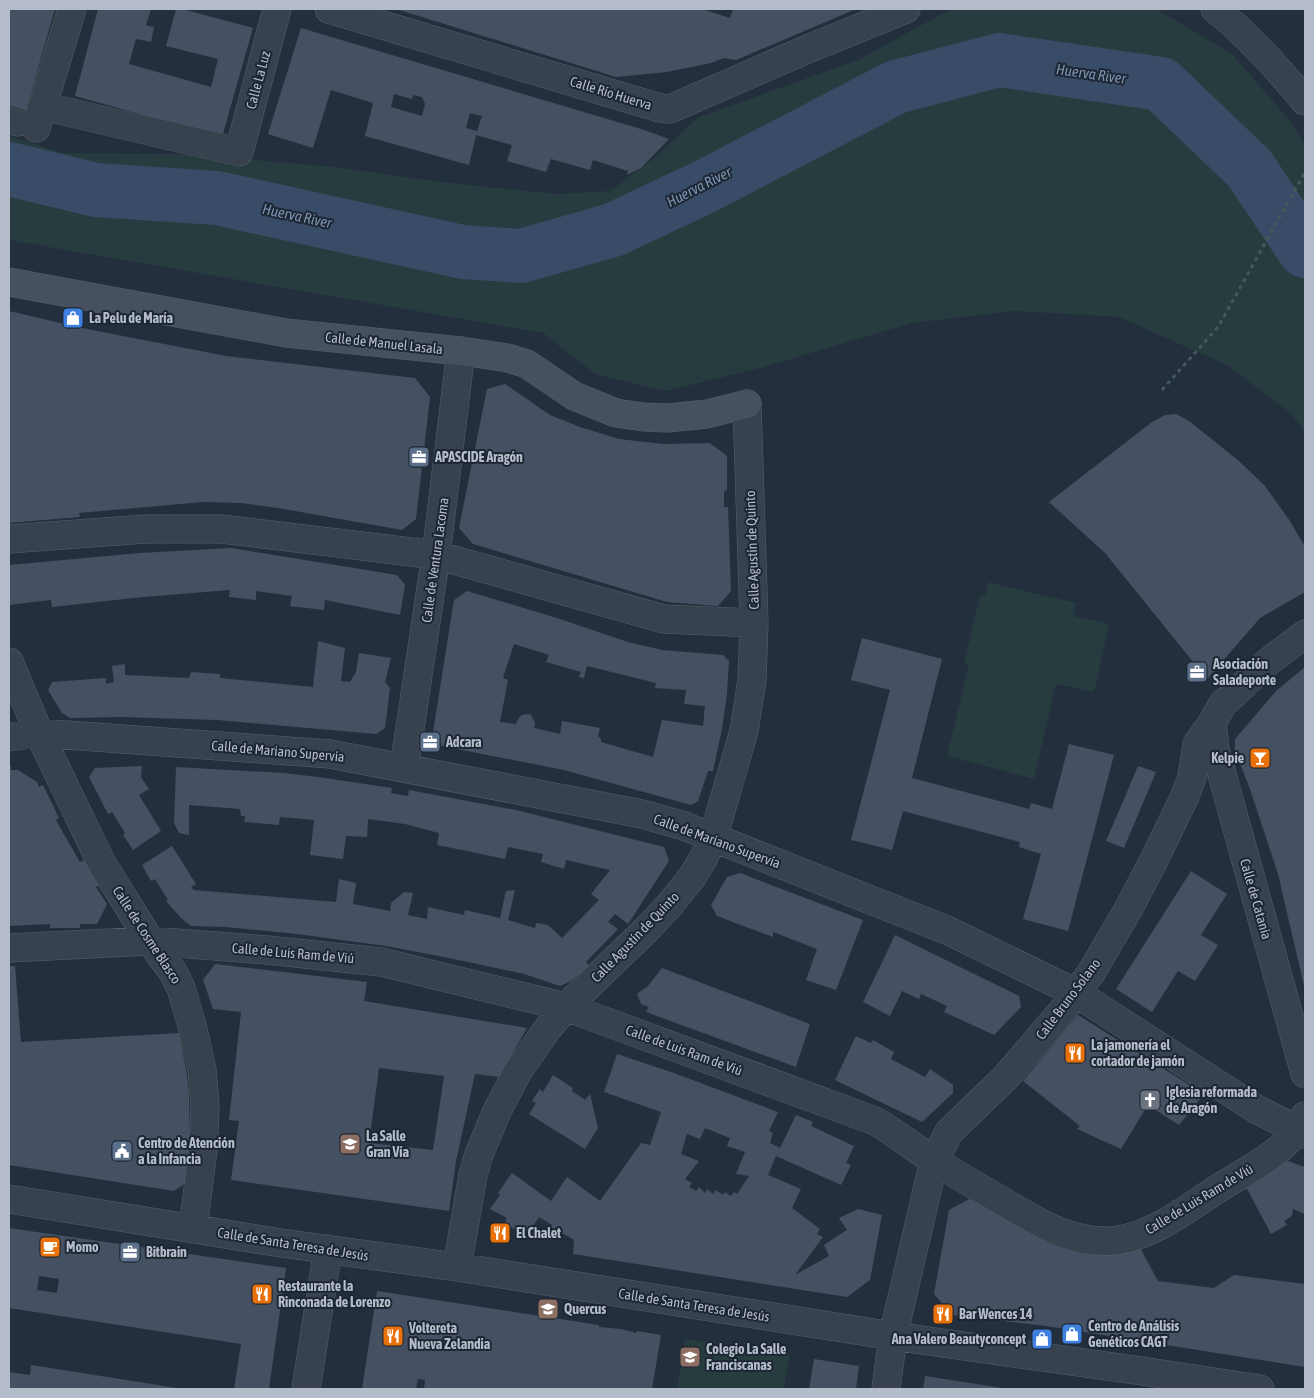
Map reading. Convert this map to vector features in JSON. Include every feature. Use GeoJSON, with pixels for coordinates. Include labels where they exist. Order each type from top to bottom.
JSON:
{"type":"FeatureCollection","features":[{"type":"Feature","properties":{"kind":"street"},"geometry":{"type":"LineString","coordinates":[[26,119],[72,9]]}},
{"type":"Feature","properties":{"kind":"street","name":"Calle La Luz"},"geometry":{"type":"LineString","coordinates":[[26,119],[238,152],[277,9]]}},
{"type":"Feature","properties":{"kind":"street","name":"Calle Río Huerva"},"geometry":{"type":"LineString","coordinates":[[329,9],[660,108],[670,109],[894,12]]}},
{"type":"Feature","properties":{"kind":"street"},"geometry":{"type":"LineString","coordinates":[[1215,9],[1245,34],[1305,101]]}},
{"type":"Feature","properties":{"kind":"street","name":"Calle de Manuel Lasala"},"geometry":{"type":"LineString","coordinates":[[9,282],[286,333],[461,351],[508,358],[527,364],[574,396],[616,413],[643,418],[707,414],[747,404]]}},
{"type":"Feature","properties":{"kind":"street","name":"Calle de Ventura Lacoma"},"geometry":{"type":"LineString","coordinates":[[404,768],[436,555],[461,351]]}},
{"type":"Feature","properties":{"kind":"street","name":"Calle Agustín de Quinto"},"geometry":{"type":"LineString","coordinates":[[457,1268],[473,1175],[486,1134],[518,1071],[548,1028],[566,1007],[668,907],[692,877],[713,838],[748,713],[752,674],[754,623],[747,404]]}},
{"type":"Feature","properties":{"kind":"street"},"geometry":{"type":"LineString","coordinates":[[9,540],[146,529],[222,528],[436,555],[664,619],[754,623]]}},
{"type":"Feature","properties":{"kind":"street","name":"Calle Bruno Solano"},"geometry":{"type":"LineString","coordinates":[[886,1389],[893,1336],[934,1161],[949,1132],[1005,1078],[1092,973],[1129,908],[1185,796],[1192,777],[1197,744],[1216,713],[1222,705],[1268,662],[1305,634]]}},
{"type":"Feature","properties":{"kind":"street","name":"Calle de Cosme Blasco"},"geometry":{"type":"LineString","coordinates":[[9,662],[39,734],[102,862],[181,988],[202,1070],[205,1105],[204,1141],[194,1229]]}},
{"type":"Feature","properties":{"kind":"street","name":"Calle de Catania"},"geometry":{"type":"LineString","coordinates":[[1212,722],[1215,749],[1305,1074]]}},
{"type":"Feature","properties":{"kind":"street","name":"Calle de Mariano Supervía"},"geometry":{"type":"LineString","coordinates":[[9,737],[39,734],[330,754],[642,814],[684,826],[948,931],[1076,993],[1256,1109],[1302,1127]]}},
{"type":"Feature","properties":{"kind":"street","name":"Calle de Luis Ram de Viú"},"geometry":{"type":"LineString","coordinates":[[9,948],[150,941],[267,950],[381,962],[566,1007],[875,1121],[900,1136],[934,1161],[1031,1218],[1055,1230],[1079,1238],[1100,1241],[1120,1240],[1137,1235],[1165,1222],[1268,1157],[1302,1127]]}},
{"type":"Feature","properties":{"kind":"street","name":"Calle de Santa Teresa de Jesús"},"geometry":{"type":"LineString","coordinates":[[9,1199],[893,1336],[1260,1389]]}},
{"type":"Feature","properties":{"kind":"street"},"geometry":{"type":"LineString","coordinates":[[306,1389],[328,1249]]}},
{"type":"Feature","properties":{"kind":"path"},"geometry":{"type":"LineString","coordinates":[[1162,390],[1218,327],[1305,172]]}},
{"type":"Feature","properties":{"kind":"green space"},"geometry":{"type":"Polygon","coordinates":[[[1156,9],[1231,53],[1292,123],[1305,144],[1305,432],[1291,414],[1229,366],[1119,317],[1014,311],[912,323],[760,368],[666,391],[595,374],[543,333],[9,240],[9,136],[63,153],[184,154],[335,167],[433,181],[556,194],[610,191],[657,156],[697,118],[858,60],[949,10],[1156,9]]]}},
{"type":"Feature","properties":{"kind":"green space"},"geometry":{"type":"Polygon","coordinates":[[[988,582],[1076,603],[1073,616],[1109,624],[1094,692],[1056,684],[1034,779],[947,756],[969,664],[964,663],[980,595],[985,596],[988,582]]]}},
{"type":"Feature","properties":{"kind":"green space"},"geometry":{"type":"Polygon","coordinates":[[[685,1339],[789,1355],[784,1389],[677,1389],[685,1339]]]}},
{"type":"Feature","properties":{"kind":"building"},"geometry":{"type":"Polygon","coordinates":[[[9,9],[55,9],[25,114],[9,110],[9,9]]]}},
{"type":"Feature","properties":{"kind":"building"},"geometry":{"type":"Polygon","coordinates":[[[98,9],[151,9],[146,25],[154,27],[151,42],[136,39],[129,64],[211,87],[218,59],[166,46],[176,9],[253,28],[222,137],[75,96],[98,9]]]}},
{"type":"Feature","properties":{"kind":"building"},"geometry":{"type":"Polygon","coordinates":[[[396,9],[702,9],[730,18],[733,9],[856,9],[736,60],[724,58],[711,63],[667,72],[616,77],[396,9]]]}},
{"type":"Feature","properties":{"kind":"building"},"geometry":{"type":"Polygon","coordinates":[[[301,28],[669,139],[641,168],[627,175],[628,171],[593,160],[590,170],[551,159],[546,172],[507,161],[512,145],[476,135],[469,165],[365,136],[373,103],[331,90],[313,148],[268,134],[301,28]],[[394,94],[391,107],[422,116],[425,104],[422,97],[413,95],[412,99],[394,94]],[[470,113],[466,128],[477,131],[482,116],[470,113]]]}},
{"type":"Feature","properties":{"kind":"building"},"geometry":{"type":"Polygon","coordinates":[[[9,311],[82,328],[226,356],[415,378],[430,397],[416,519],[402,530],[278,508],[241,503],[203,502],[79,513],[80,517],[9,523],[9,311]]]}},
{"type":"Feature","properties":{"kind":"building"},"geometry":{"type":"Polygon","coordinates":[[[505,384],[550,415],[580,427],[619,439],[663,444],[710,443],[727,456],[727,490],[724,492],[724,507],[728,507],[731,591],[718,606],[667,602],[473,544],[459,528],[487,389],[505,384]]]}},
{"type":"Feature","properties":{"kind":"building"},"geometry":{"type":"Polygon","coordinates":[[[1176,414],[1189,421],[1239,461],[1265,486],[1290,521],[1305,547],[1305,592],[1260,618],[1207,679],[1105,553],[1049,502],[1152,422],[1165,415],[1176,414]]]}},
{"type":"Feature","properties":{"kind":"building"},"geometry":{"type":"Polygon","coordinates":[[[231,548],[397,575],[405,585],[400,615],[325,600],[324,610],[290,606],[292,596],[256,591],[256,600],[229,597],[230,590],[52,607],[51,600],[9,605],[9,565],[140,553],[231,548]]]}},
{"type":"Feature","properties":{"kind":"building"},"geometry":{"type":"Polygon","coordinates":[[[467,591],[628,642],[662,650],[723,655],[729,661],[722,729],[713,771],[708,771],[698,801],[691,805],[564,770],[442,746],[433,732],[454,600],[467,591]],[[514,644],[503,678],[508,680],[500,722],[516,724],[522,715],[530,714],[535,722],[534,728],[560,734],[562,721],[600,728],[598,736],[601,742],[653,757],[662,720],[703,726],[705,706],[684,704],[686,690],[655,688],[656,683],[587,666],[584,678],[579,677],[581,672],[546,662],[549,655],[514,644]]]}},
{"type":"Feature","properties":{"kind":"building"},"geometry":{"type":"Polygon","coordinates":[[[862,638],[942,659],[912,778],[1029,809],[1031,803],[1052,809],[1069,744],[1114,755],[1068,931],[1023,919],[1041,854],[1019,847],[1020,842],[903,811],[892,850],[851,840],[890,690],[851,680],[862,638]]]}},
{"type":"Feature","properties":{"kind":"building"},"geometry":{"type":"Polygon","coordinates":[[[318,641],[345,648],[341,681],[350,682],[356,672],[359,653],[391,658],[385,682],[390,688],[385,728],[376,734],[217,720],[123,717],[70,718],[62,713],[48,690],[52,682],[106,678],[106,684],[114,682],[112,666],[125,664],[125,675],[189,678],[191,672],[220,674],[220,678],[313,687],[318,641]]]}},
{"type":"Feature","properties":{"kind":"building"},"geometry":{"type":"Polygon","coordinates":[[[1305,667],[1304,986],[1278,874],[1250,789],[1235,751],[1235,739],[1276,691],[1305,667]]]}},
{"type":"Feature","properties":{"kind":"building"},"geometry":{"type":"Polygon","coordinates":[[[9,766],[11,766],[11,770],[18,770],[37,782],[39,787],[43,785],[59,818],[56,820],[62,831],[80,862],[84,860],[100,885],[96,887],[107,904],[97,924],[80,924],[80,928],[50,928],[50,924],[9,926],[9,766]]]}},
{"type":"Feature","properties":{"kind":"building"},"geometry":{"type":"Polygon","coordinates":[[[142,766],[141,777],[149,789],[139,795],[161,831],[133,850],[112,812],[108,814],[89,777],[95,768],[142,766]]]}},
{"type":"Feature","properties":{"kind":"building"},"geometry":{"type":"Polygon","coordinates":[[[1138,766],[1156,772],[1124,848],[1106,841],[1138,766]]]}},
{"type":"Feature","properties":{"kind":"building"},"geometry":{"type":"Polygon","coordinates":[[[176,767],[284,773],[318,777],[392,788],[391,793],[408,796],[409,790],[516,810],[664,847],[669,861],[628,924],[615,914],[608,922],[618,929],[586,962],[589,966],[571,981],[560,986],[524,974],[386,946],[297,934],[226,927],[191,926],[166,901],[168,900],[155,879],[151,881],[142,865],[172,846],[196,884],[191,887],[194,890],[336,902],[339,879],[356,883],[353,904],[390,911],[391,903],[404,892],[413,893],[408,915],[427,919],[428,907],[464,915],[465,910],[500,918],[506,891],[515,890],[508,920],[535,928],[536,923],[548,925],[562,938],[599,900],[591,894],[610,870],[566,860],[564,869],[541,862],[543,854],[508,847],[505,859],[437,845],[439,833],[405,824],[368,819],[367,837],[346,836],[343,859],[310,855],[314,820],[280,817],[279,825],[244,822],[245,816],[241,816],[240,809],[189,805],[189,835],[179,833],[174,823],[176,767]]]}},
{"type":"Feature","properties":{"kind":"building"},"geometry":{"type":"Polygon","coordinates":[[[1191,871],[1227,894],[1201,935],[1218,945],[1195,981],[1178,971],[1152,1012],[1116,989],[1191,871]]]}},
{"type":"Feature","properties":{"kind":"building"},"geometry":{"type":"Polygon","coordinates":[[[740,873],[863,920],[836,990],[806,980],[817,949],[773,932],[773,937],[717,916],[711,905],[727,877],[740,873]]]}},
{"type":"Feature","properties":{"kind":"building"},"geometry":{"type":"Polygon","coordinates":[[[895,935],[1019,996],[1021,1007],[994,1035],[944,1012],[947,1006],[921,994],[919,999],[902,991],[890,1016],[863,1002],[895,935]]]}},
{"type":"Feature","properties":{"kind":"building"},"geometry":{"type":"Polygon","coordinates":[[[215,964],[367,982],[364,1001],[527,1028],[499,1077],[475,1074],[456,1161],[449,1211],[231,1180],[239,1121],[229,1120],[241,1012],[213,1009],[203,980],[215,964]],[[379,1068],[369,1143],[433,1150],[444,1076],[379,1068]]]}},
{"type":"Feature","properties":{"kind":"building"},"geometry":{"type":"Polygon","coordinates":[[[9,966],[15,966],[21,1042],[179,1033],[189,1096],[190,1142],[187,1182],[174,1191],[9,1165],[9,966]]]}},
{"type":"Feature","properties":{"kind":"building"},"geometry":{"type":"Polygon","coordinates":[[[662,968],[810,1024],[796,1067],[646,1012],[649,1007],[641,1004],[637,994],[648,986],[662,968]]]}},
{"type":"Feature","properties":{"kind":"building"},"geometry":{"type":"Polygon","coordinates":[[[1078,1015],[1204,1094],[1179,1125],[1148,1105],[1121,1149],[1077,1129],[1080,1126],[1023,1081],[1078,1015]]]}},
{"type":"Feature","properties":{"kind":"building"},"geometry":{"type":"Polygon","coordinates":[[[856,1036],[871,1043],[873,1040],[894,1052],[891,1059],[925,1077],[930,1069],[953,1085],[953,1093],[922,1122],[835,1080],[856,1036]]]}},
{"type":"Feature","properties":{"kind":"building"},"geometry":{"type":"Polygon","coordinates":[[[617,1054],[778,1112],[769,1131],[773,1133],[770,1143],[780,1148],[796,1115],[813,1122],[811,1126],[854,1146],[846,1163],[851,1165],[841,1185],[776,1156],[768,1175],[801,1189],[792,1208],[820,1229],[817,1234],[823,1237],[795,1275],[829,1256],[824,1245],[847,1230],[839,1218],[858,1209],[882,1215],[870,1280],[847,1297],[573,1254],[574,1240],[562,1233],[560,1236],[549,1229],[552,1225],[539,1217],[528,1234],[518,1226],[515,1230],[505,1222],[507,1218],[490,1209],[500,1195],[498,1193],[512,1173],[551,1201],[567,1177],[600,1201],[641,1143],[650,1145],[661,1112],[604,1092],[617,1054]],[[705,1128],[700,1139],[687,1134],[681,1154],[699,1161],[685,1179],[692,1183],[689,1187],[696,1191],[699,1187],[705,1193],[707,1189],[713,1194],[716,1190],[723,1195],[725,1192],[731,1196],[734,1192],[737,1194],[749,1176],[736,1174],[745,1152],[727,1146],[730,1138],[705,1128]]]}},
{"type":"Feature","properties":{"kind":"building"},"geometry":{"type":"Polygon","coordinates":[[[553,1075],[573,1088],[572,1091],[585,1100],[590,1094],[598,1128],[585,1149],[529,1114],[536,1103],[532,1101],[540,1089],[543,1092],[553,1075]]]}},
{"type":"Feature","properties":{"kind":"building"},"geometry":{"type":"Polygon","coordinates":[[[1288,1161],[1305,1167],[1305,1214],[1293,1209],[1292,1216],[1284,1221],[1287,1225],[1271,1234],[1245,1185],[1288,1161]]]}},
{"type":"Feature","properties":{"kind":"building"},"geometry":{"type":"Polygon","coordinates":[[[971,1198],[1139,1246],[1158,1281],[1214,1288],[1234,1275],[1305,1284],[1305,1367],[1046,1326],[952,1315],[934,1294],[949,1210],[971,1198]]]}},
{"type":"Feature","properties":{"kind":"building"},"geometry":{"type":"Polygon","coordinates":[[[9,1228],[286,1268],[269,1389],[234,1389],[241,1344],[9,1308],[9,1228]],[[39,1276],[37,1290],[57,1293],[59,1279],[39,1276]]]}},
{"type":"Feature","properties":{"kind":"building"},"geometry":{"type":"Polygon","coordinates":[[[377,1291],[599,1325],[599,1327],[621,1329],[636,1333],[637,1331],[661,1335],[652,1389],[424,1389],[425,1380],[418,1379],[416,1389],[362,1389],[377,1291]]]}},
{"type":"Feature","properties":{"kind":"building"},"geometry":{"type":"Polygon","coordinates":[[[814,1359],[859,1366],[856,1389],[809,1389],[814,1359]]]}},
{"type":"Feature","properties":{"kind":"building"},"geometry":{"type":"Polygon","coordinates":[[[31,1365],[177,1389],[9,1389],[9,1372],[30,1375],[31,1365]]]}},
{"type":"Feature","properties":{"kind":"building"},"geometry":{"type":"Polygon","coordinates":[[[925,1376],[1002,1388],[1002,1389],[923,1389],[925,1376]]]}},
{"type":"Feature","properties":{"kind":"waterway","name":"Huerva River"},"geometry":{"type":"LineString","coordinates":[[9,169],[96,190],[217,198],[463,252],[521,256],[613,230],[706,186],[896,87],[999,60],[1161,84],[1249,168],[1305,251]]}},
{"type":"Feature","properties":{"kind":"place","name":"La Pelu de María"},"geometry":{"type":"Point","coordinates":[73,318]}},
{"type":"Feature","properties":{"kind":"place","name":"APASCIDE Aragón"},"geometry":{"type":"Point","coordinates":[419,457]}},
{"type":"Feature","properties":{"kind":"place","name":"Asociación Saladeporte"},"geometry":{"type":"Point","coordinates":[1197,672]}},
{"type":"Feature","properties":{"kind":"place","name":"Adcara"},"geometry":{"type":"Point","coordinates":[430,742]}},
{"type":"Feature","properties":{"kind":"place","name":"Kelpie"},"geometry":{"type":"Point","coordinates":[1260,758]}},
{"type":"Feature","properties":{"kind":"place","name":"La jamonería el cortador de jamón"},"geometry":{"type":"Point","coordinates":[1075,1053]}},
{"type":"Feature","properties":{"kind":"place","name":"Iglesia reformada de Aragón"},"geometry":{"type":"Point","coordinates":[1150,1100]}},
{"type":"Feature","properties":{"kind":"place","name":"La Salle Gran Vía"},"geometry":{"type":"Point","coordinates":[350,1144]}},
{"type":"Feature","properties":{"kind":"place","name":"Centro de Atención a la Infancia"},"geometry":{"type":"Point","coordinates":[122,1151]}},
{"type":"Feature","properties":{"kind":"place","name":"El Chalet"},"geometry":{"type":"Point","coordinates":[500,1233]}},
{"type":"Feature","properties":{"kind":"place","name":"Momo"},"geometry":{"type":"Point","coordinates":[50,1247]}},
{"type":"Feature","properties":{"kind":"place","name":"Bitbrain"},"geometry":{"type":"Point","coordinates":[130,1252]}},
{"type":"Feature","properties":{"kind":"place","name":"Restaurante la Rinconada de Lorenzo"},"geometry":{"type":"Point","coordinates":[262,1294]}},
{"type":"Feature","properties":{"kind":"place","name":"Quercus"},"geometry":{"type":"Point","coordinates":[548,1309]}},
{"type":"Feature","properties":{"kind":"place","name":"Bar Wences 14"},"geometry":{"type":"Point","coordinates":[943,1314]}},
{"type":"Feature","properties":{"kind":"place","name":"Centro de Análisis Genéticos CAGT"},"geometry":{"type":"Point","coordinates":[1072,1334]}},
{"type":"Feature","properties":{"kind":"place","name":"Voltereta Nueva Zelandia"},"geometry":{"type":"Point","coordinates":[393,1336]}},
{"type":"Feature","properties":{"kind":"place","name":"Ana Valero Beautyconcept"},"geometry":{"type":"Point","coordinates":[1042,1339]}},
{"type":"Feature","properties":{"kind":"place","name":"Colegio La Salle Franciscanas"},"geometry":{"type":"Point","coordinates":[690,1357]}}]}
